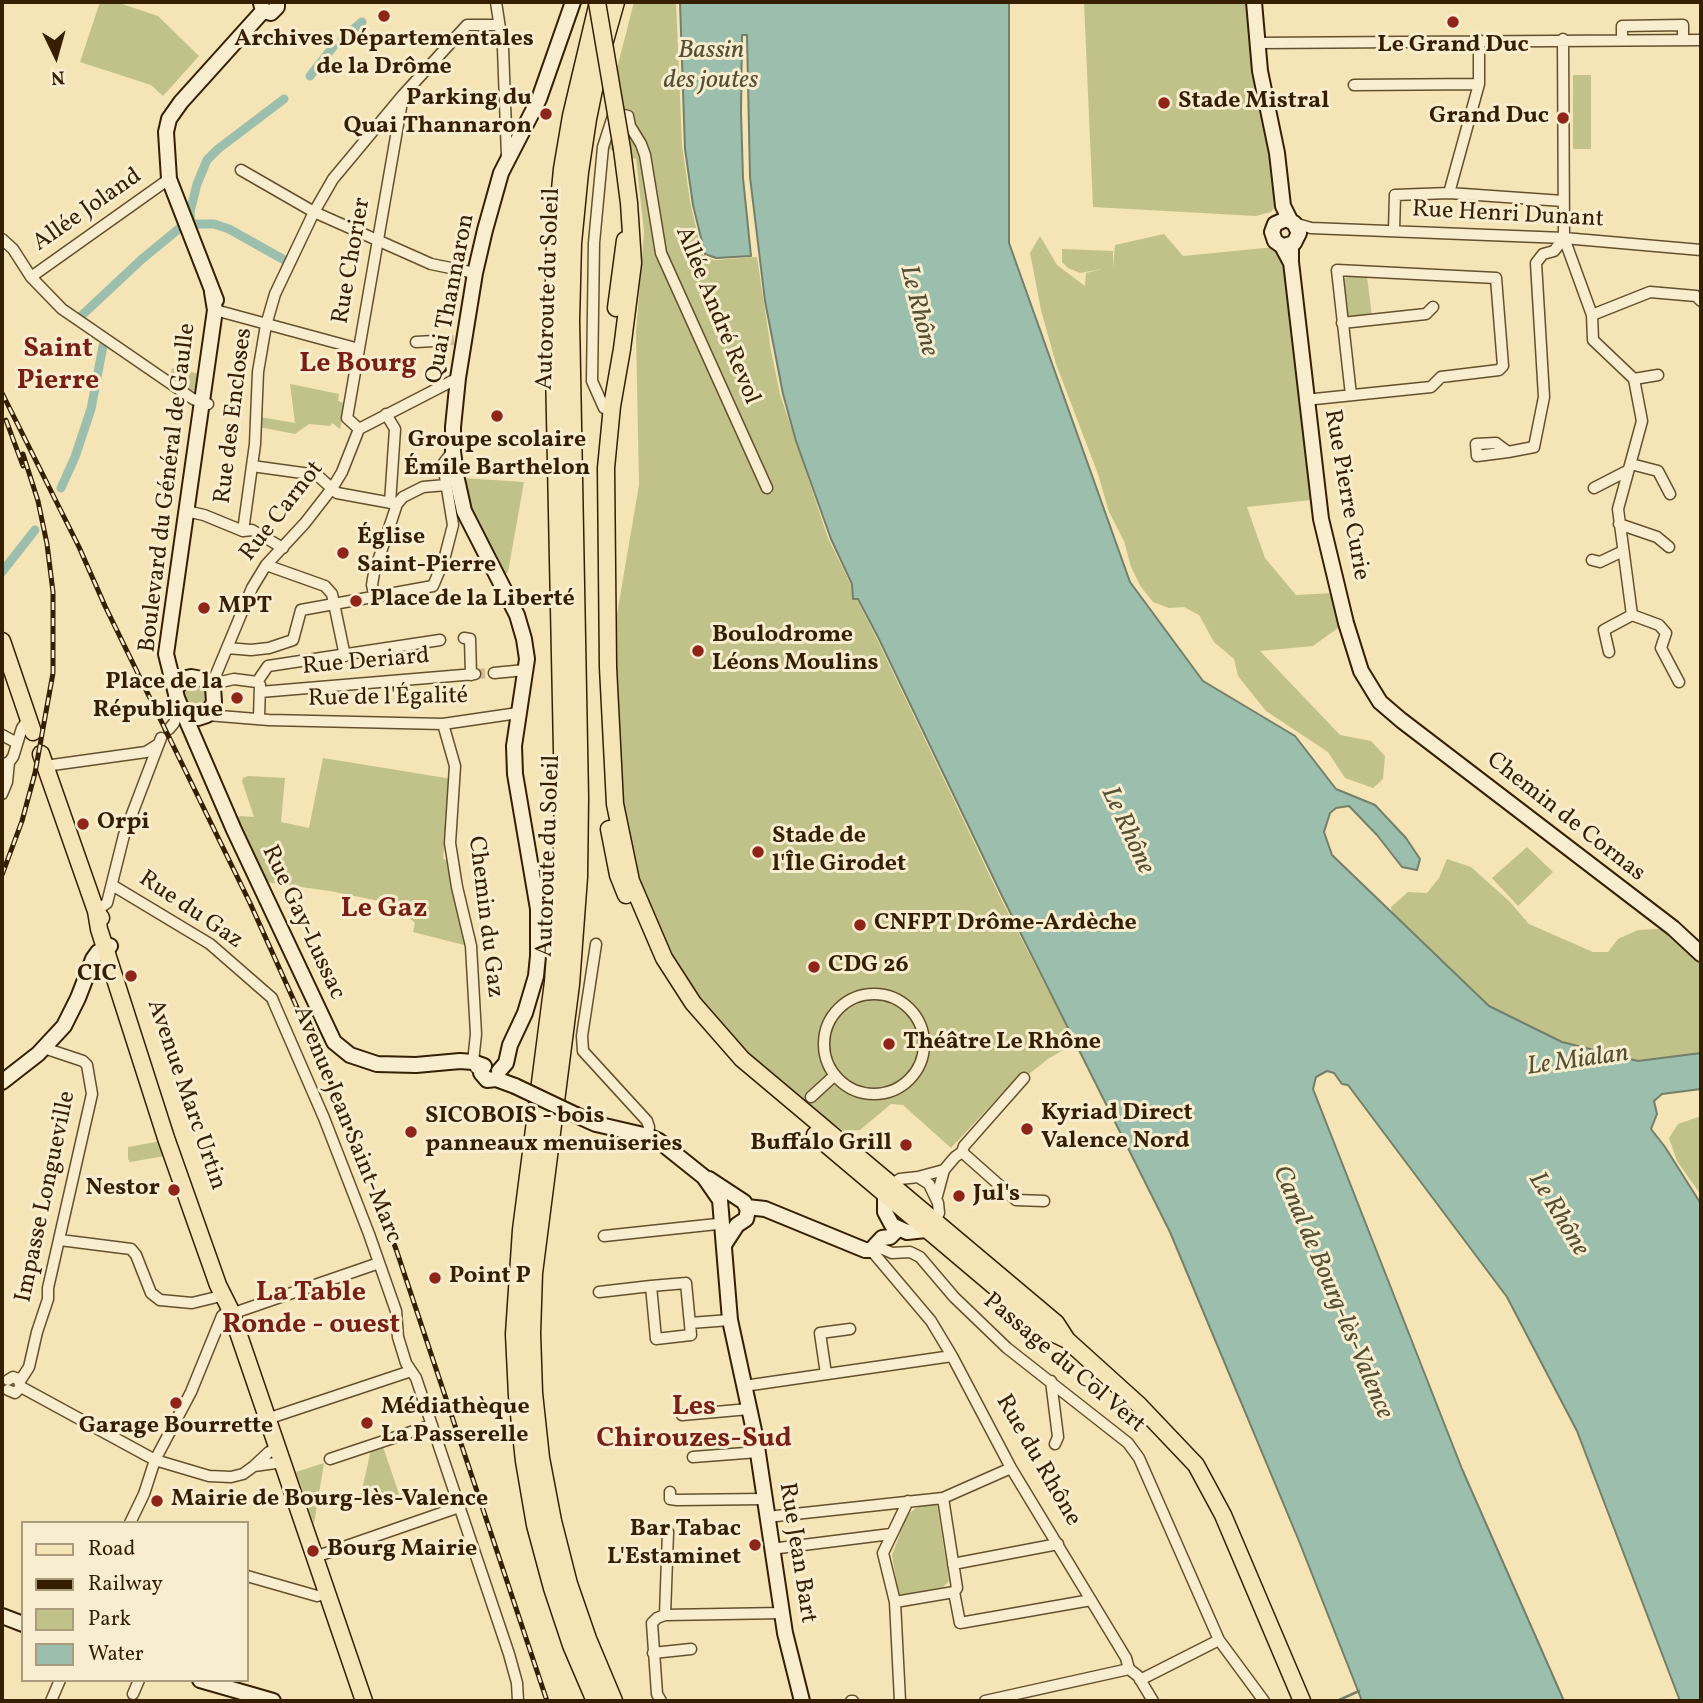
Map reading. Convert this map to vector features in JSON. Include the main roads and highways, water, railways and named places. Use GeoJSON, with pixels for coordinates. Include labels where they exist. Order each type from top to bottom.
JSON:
{"type":"FeatureCollection","features":[{"type":"Feature","properties":{"kind":"highway","name":"Autoroute du Soleil"},"geometry":{"type":"LineString","coordinates":[[596,1701],[560,1611],[536,1525],[524,1461],[515,1334],[522,1230],[554,982],[562,877],[563,785],[554,321],[556,242],[563,169],[572,116],[598,2]]}},
{"type":"Feature","properties":{"kind":"highway","name":"Autoroute du Soleil"},"geometry":{"type":"LineString","coordinates":[[614,1701],[587,1639],[568,1584],[552,1521],[540,1458],[533,1393],[531,1333],[535,1259],[570,984],[578,877],[579,771],[570,320],[572,243],[587,119],[600,55],[615,2]]}},
{"type":"Feature","properties":{"kind":"main road"},"geometry":{"type":"LineString","coordinates":[[598,2],[622,149],[633,263],[612,406],[606,468],[608,667],[615,804],[631,881],[664,958],[693,1003],[742,1059],[888,1190]]}},
{"type":"Feature","properties":{"kind":"main road"},"geometry":{"type":"LineString","coordinates":[[629,203],[597,468],[604,804],[618,875],[655,962],[690,1015],[740,1070],[930,1225],[1046,1330],[1067,1340],[1139,1405],[1196,1465],[1223,1515],[1302,1701]]}},
{"type":"Feature","properties":{"kind":"main road"},"geometry":{"type":"LineString","coordinates":[[2,641],[24,733]]}},
{"type":"Feature","properties":{"kind":"main road","name":"Avenue Marc Urtin"},"geometry":{"type":"LineString","coordinates":[[43,760],[96,911],[101,918],[107,947],[220,1271],[228,1306],[364,1701]]}},
{"type":"Feature","properties":{"kind":"water"},"geometry":{"type":"Polygon","coordinates":[[[680,2],[1009,2],[1009,243],[1130,582],[1203,681],[1295,736],[1336,789],[1375,805],[1406,838],[1420,859],[1417,870],[1402,867],[1377,835],[1349,806],[1336,808],[1330,813],[1324,832],[1332,855],[1489,1006],[1562,1042],[1638,1061],[1701,1053],[1701,1089],[1662,1094],[1654,1101],[1657,1114],[1651,1129],[1701,1204],[1701,1701],[1680,1701],[1577,1431],[1507,1297],[1348,1085],[1342,1084],[1334,1073],[1327,1071],[1316,1077],[1313,1089],[1462,1469],[1564,1701],[1362,1701],[1299,1541],[1170,1232],[1003,898],[878,637],[858,599],[853,599],[852,584],[831,539],[796,441],[783,394],[765,301],[750,177],[747,35],[742,35],[741,112],[743,178],[751,256],[716,258],[705,254],[693,205],[685,149],[680,2]]]}},
{"type":"Feature","properties":{"kind":"waterway"},"geometry":{"type":"LineString","coordinates":[[342,39],[362,22]]}},
{"type":"Feature","properties":{"kind":"waterway"},"geometry":{"type":"LineString","coordinates":[[310,76],[333,47]]}},
{"type":"Feature","properties":{"kind":"waterway"},"geometry":{"type":"LineString","coordinates":[[191,224],[190,212],[207,160],[284,99]]}},
{"type":"Feature","properties":{"kind":"waterway"},"geometry":{"type":"LineString","coordinates":[[79,318],[142,259],[181,227],[191,224],[214,224],[229,229],[288,262]]}},
{"type":"Feature","properties":{"kind":"waterway"},"geometry":{"type":"LineString","coordinates":[[61,488],[91,409],[103,346]]}},
{"type":"Feature","properties":{"kind":"waterway"},"geometry":{"type":"LineString","coordinates":[[2,572],[35,530]]}},
{"type":"Feature","properties":{"kind":"waterway"},"geometry":{"type":"LineString","coordinates":[[1337,1701],[1359,1691]]}},
{"type":"Feature","properties":{"kind":"tunnel"},"geometry":{"type":"LineString","coordinates":[[434,341],[454,340]]}},
{"type":"Feature","properties":{"kind":"tunnel"},"geometry":{"type":"LineString","coordinates":[[475,674],[494,673]]}},
{"type":"Feature","properties":{"kind":"railway"},"geometry":{"type":"LineString","coordinates":[[2,393],[250,903],[340,1103],[396,1249],[547,1701]]}},
{"type":"Feature","properties":{"kind":"railway"},"geometry":{"type":"LineString","coordinates":[[6,420],[23,466]]}},
{"type":"Feature","properties":{"kind":"railway"},"geometry":{"type":"LineString","coordinates":[[2,875],[22,821],[35,773],[53,673],[53,592],[47,544],[38,501],[23,454]]}},
{"type":"Feature","properties":{"kind":"place","name":"Archives Départementales de la Drôme"},"geometry":{"type":"Point","coordinates":[384,16]}},
{"type":"Feature","properties":{"kind":"place","name":"Le Grand Duc"},"geometry":{"type":"Point","coordinates":[1453,22]}},
{"type":"Feature","properties":{"kind":"place","name":"Stade Mistral"},"geometry":{"type":"Point","coordinates":[1164,103]}},
{"type":"Feature","properties":{"kind":"place","name":"Parking du Quai Thannaron"},"geometry":{"type":"Point","coordinates":[546,114]}},
{"type":"Feature","properties":{"kind":"place","name":"Grand Duc"},"geometry":{"type":"Point","coordinates":[1563,118]}},
{"type":"Feature","properties":{"kind":"place","name":"Groupe scolaire Émile Barthelon"},"geometry":{"type":"Point","coordinates":[497,416]}},
{"type":"Feature","properties":{"kind":"place","name":"Église Saint-Pierre"},"geometry":{"type":"Point","coordinates":[343,553]}},
{"type":"Feature","properties":{"kind":"place","name":"Place de la Liberté"},"geometry":{"type":"Point","coordinates":[356,601]}},
{"type":"Feature","properties":{"kind":"place","name":"MPT"},"geometry":{"type":"Point","coordinates":[204,608]}},
{"type":"Feature","properties":{"kind":"place","name":"Boulodrome Léons Moulins"},"geometry":{"type":"Point","coordinates":[698,651]}},
{"type":"Feature","properties":{"kind":"place","name":"Place de la République"},"geometry":{"type":"Point","coordinates":[237,698]}},
{"type":"Feature","properties":{"kind":"place","name":"Orpi"},"geometry":{"type":"Point","coordinates":[83,824]}},
{"type":"Feature","properties":{"kind":"place","name":"Stade de l'Île Girodet"},"geometry":{"type":"Point","coordinates":[758,852]}},
{"type":"Feature","properties":{"kind":"place","name":"CNFPT Drôme-Ardèche"},"geometry":{"type":"Point","coordinates":[860,925]}},
{"type":"Feature","properties":{"kind":"place","name":"CDG 26"},"geometry":{"type":"Point","coordinates":[814,967]}},
{"type":"Feature","properties":{"kind":"place","name":"CIC"},"geometry":{"type":"Point","coordinates":[131,976]}},
{"type":"Feature","properties":{"kind":"place","name":"Théâtre Le Rhône"},"geometry":{"type":"Point","coordinates":[889,1044]}},
{"type":"Feature","properties":{"kind":"place","name":"Kyriad Direct Valence Nord"},"geometry":{"type":"Point","coordinates":[1027,1129]}},
{"type":"Feature","properties":{"kind":"place","name":"SICOBOIS - bois panneaux menuiseries"},"geometry":{"type":"Point","coordinates":[411,1132]}},
{"type":"Feature","properties":{"kind":"place","name":"Buffalo Grill"},"geometry":{"type":"Point","coordinates":[906,1145]}},
{"type":"Feature","properties":{"kind":"place","name":"Nestor"},"geometry":{"type":"Point","coordinates":[174,1190]}},
{"type":"Feature","properties":{"kind":"place","name":"Jul's"},"geometry":{"type":"Point","coordinates":[959,1196]}},
{"type":"Feature","properties":{"kind":"place","name":"Point P"},"geometry":{"type":"Point","coordinates":[435,1278]}},
{"type":"Feature","properties":{"kind":"place","name":"Garage Bourrette"},"geometry":{"type":"Point","coordinates":[176,1403]}},
{"type":"Feature","properties":{"kind":"place","name":"Médiathèque La Passerelle"},"geometry":{"type":"Point","coordinates":[367,1423]}},
{"type":"Feature","properties":{"kind":"place","name":"Mairie de Bourg-lès-Valence"},"geometry":{"type":"Point","coordinates":[157,1501]}},
{"type":"Feature","properties":{"kind":"place","name":"Bar Tabac L'Estaminet"},"geometry":{"type":"Point","coordinates":[755,1545]}},
{"type":"Feature","properties":{"kind":"place","name":"Bourg Mairie"},"geometry":{"type":"Point","coordinates":[313,1551]}},
{"type":"Feature","properties":{"kind":"district","name":"Le Bourg"},"geometry":{"type":"Point","coordinates":[358,366]}},
{"type":"Feature","properties":{"kind":"district","name":"Saint Pierre"},"geometry":{"type":"Point","coordinates":[58,367]}},
{"type":"Feature","properties":{"kind":"district","name":"Le Gaz"},"geometry":{"type":"Point","coordinates":[384,911]}},
{"type":"Feature","properties":{"kind":"district","name":"La Table Ronde - ouest"},"geometry":{"type":"Point","coordinates":[311,1311]}},
{"type":"Feature","properties":{"kind":"district","name":"Les Chirouzes-Sud"},"geometry":{"type":"Point","coordinates":[694,1425]}},
{"type":"Feature","properties":{"kind":"water label","name":"Bassin des joutes"},"geometry":{"type":"Point","coordinates":[711,67]}},
{"type":"Feature","properties":{"kind":"water label","name":"Le Rhône"},"geometry":{"type":"Point","coordinates":[917,311]}},
{"type":"Feature","properties":{"kind":"water label","name":"Le Rhône"},"geometry":{"type":"Point","coordinates":[1126,831]}},
{"type":"Feature","properties":{"kind":"water label","name":"Le Mialan"},"geometry":{"type":"Point","coordinates":[1578,1062]}},
{"type":"Feature","properties":{"kind":"water label","name":"Le Rhône"},"geometry":{"type":"Point","coordinates":[1557,1215]}},
{"type":"Feature","properties":{"kind":"water label","name":"Canal de Bourg-lès-Valence"},"geometry":{"type":"Point","coordinates":[1331,1293]}}]}
